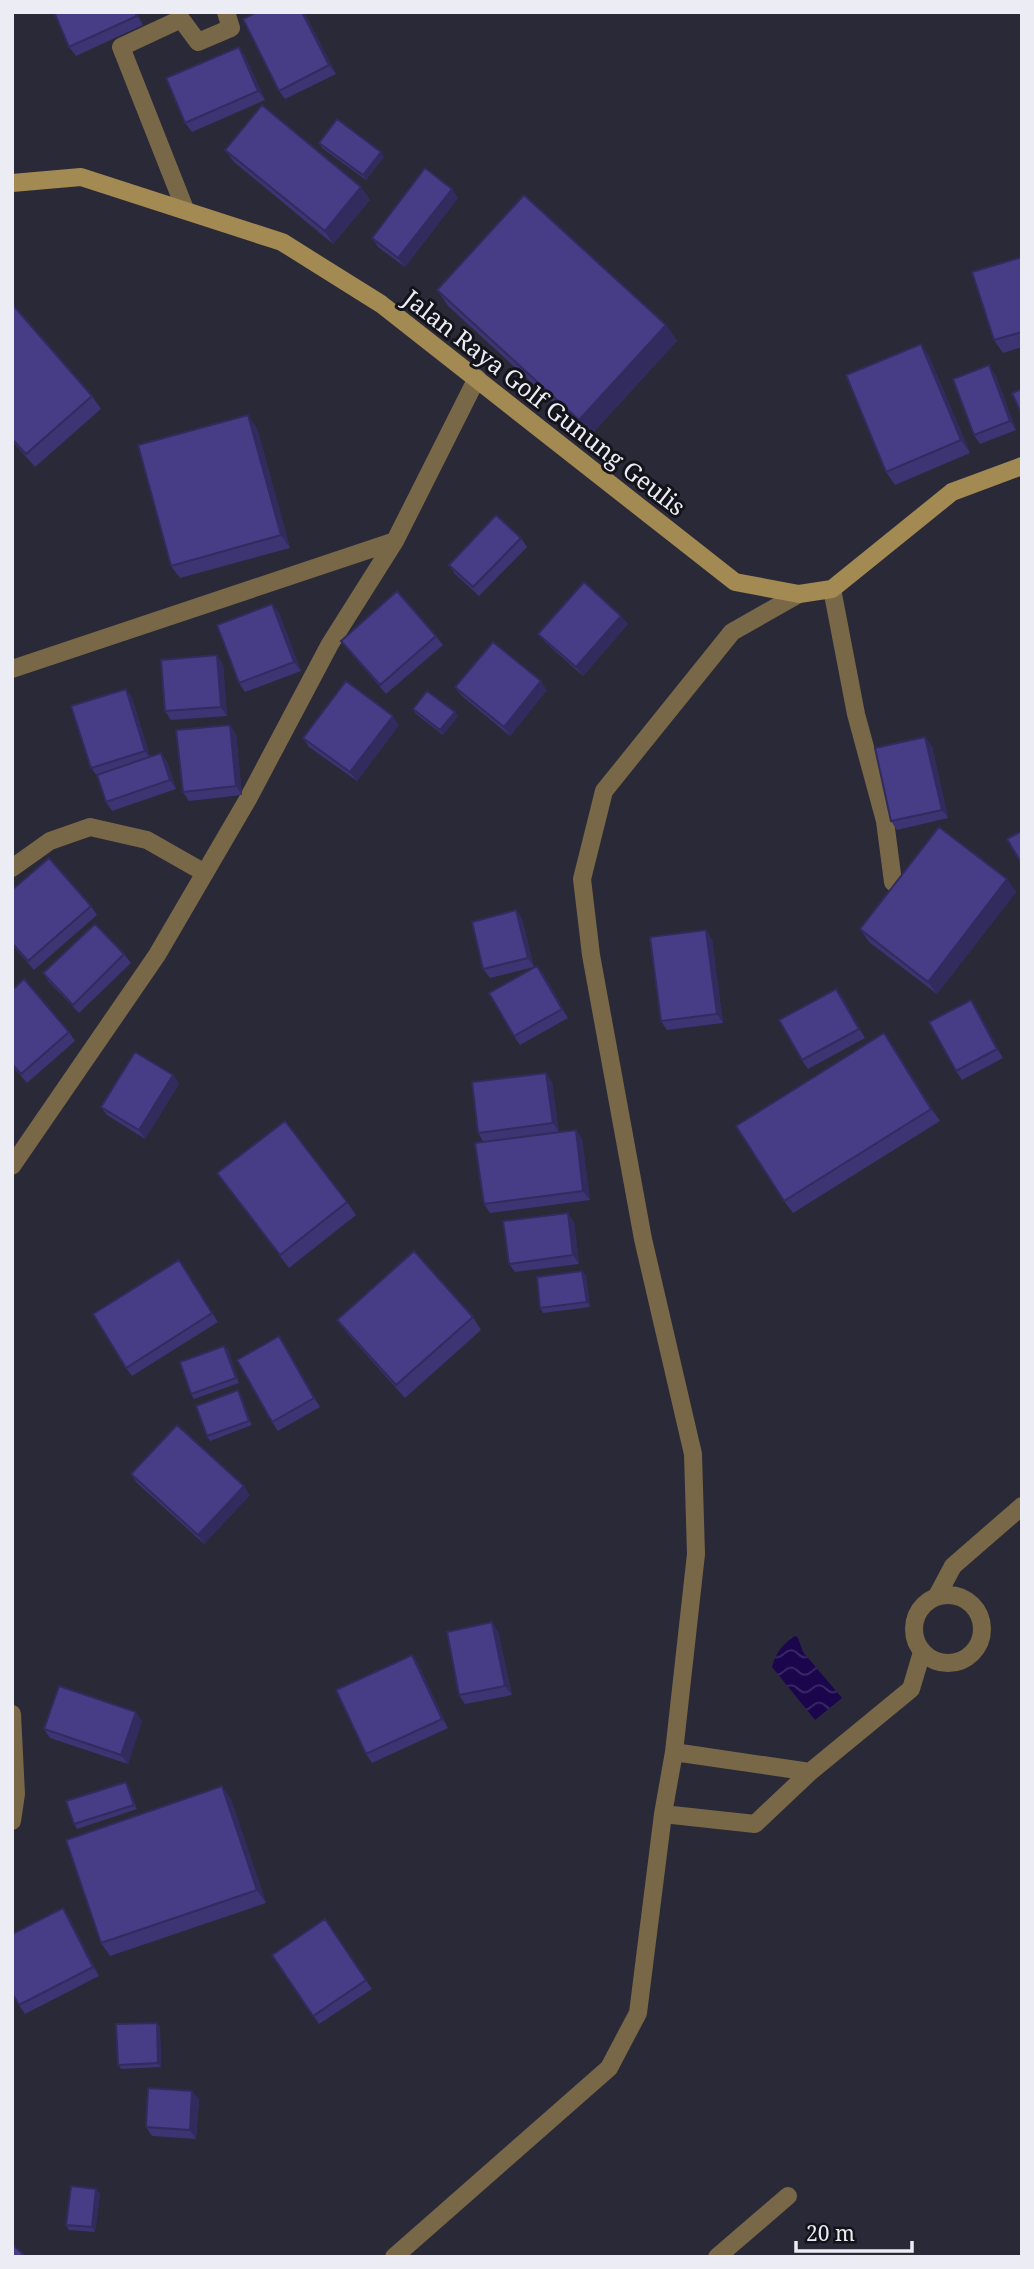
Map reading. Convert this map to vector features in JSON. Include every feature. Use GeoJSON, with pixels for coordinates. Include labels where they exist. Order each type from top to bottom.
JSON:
{"type":"FeatureCollection","features":[{"type":"Feature","properties":{"kind":"main road","name":"Jalan Raya Golf Gunung Geulis"},"geometry":{"type":"LineString","coordinates":[[12,183],[80,177],[282,242],[381,304],[735,582],[799,594],[832,589]]}},
{"type":"Feature","properties":{"kind":"main road"},"geometry":{"type":"LineString","coordinates":[[832,589],[952,492],[1022,466]]}},
{"type":"Feature","properties":{"kind":"street"},"geometry":{"type":"LineString","coordinates":[[185,209],[121,47],[181,19],[198,42],[231,28],[226,12]]}},
{"type":"Feature","properties":{"kind":"street"},"geometry":{"type":"LineString","coordinates":[[12,1166],[157,955],[248,799],[330,644],[395,541],[477,378]]}},
{"type":"Feature","properties":{"kind":"street"},"geometry":{"type":"LineString","coordinates":[[12,669],[395,541]]}},
{"type":"Feature","properties":{"kind":"street"},"geometry":{"type":"LineString","coordinates":[[832,589],[856,715],[885,821],[893,883]]}},
{"type":"Feature","properties":{"kind":"street"},"geometry":{"type":"LineString","coordinates":[[394,2257],[609,2068],[638,2013],[663,1814],[674,1752],[696,1554],[693,1454],[643,1239],[591,955],[582,879],[604,791],[732,632],[799,594]]}},
{"type":"Feature","properties":{"kind":"street"},"geometry":{"type":"LineString","coordinates":[[12,868],[50,841],[90,827],[147,840],[205,873]]}},
{"type":"Feature","properties":{"kind":"street"},"geometry":{"type":"LineString","coordinates":[[937,1596],[953,1566],[1022,1506]]}},
{"type":"Feature","properties":{"kind":"street"},"geometry":{"type":"LineString","coordinates":[[937,1596],[964,1598],[981,1618],[983,1631],[979,1644],[971,1655],[959,1662],[945,1664],[933,1660],[922,1652],[916,1640],[914,1627],[917,1614],[925,1603],[937,1596]]}},
{"type":"Feature","properties":{"kind":"street"},"geometry":{"type":"LineString","coordinates":[[663,1814],[755,1824],[810,1772],[911,1689],[922,1652]]}},
{"type":"Feature","properties":{"kind":"street"},"geometry":{"type":"LineString","coordinates":[[12,1714],[16,1794],[12,1821]]}},
{"type":"Feature","properties":{"kind":"street"},"geometry":{"type":"LineString","coordinates":[[674,1752],[810,1772]]}},
{"type":"Feature","properties":{"kind":"street"},"geometry":{"type":"LineString","coordinates":[[717,2257],[788,2196]]}},
{"type":"Feature","properties":{"kind":"water"},"geometry":{"type":"Polygon","coordinates":[[[797,1635],[803,1652],[842,1698],[815,1720],[772,1667],[781,1648],[797,1635]]]}},
{"type":"Feature","properties":{"kind":"building"},"geometry":{"type":"Polygon","coordinates":[[[54,12],[135,12],[137,16],[69,47],[54,12]]]}},
{"type":"Feature","properties":{"kind":"building"},"geometry":{"type":"Polygon","coordinates":[[[257,12],[302,12],[329,65],[279,91],[243,19],[257,12]]]}},
{"type":"Feature","properties":{"kind":"building"},"geometry":{"type":"Polygon","coordinates":[[[239,47],[258,91],[185,123],[166,78],[239,47]]]}},
{"type":"Feature","properties":{"kind":"building"},"geometry":{"type":"Polygon","coordinates":[[[262,105],[361,187],[325,231],[225,150],[262,105]]]}},
{"type":"Feature","properties":{"kind":"building"},"geometry":{"type":"Polygon","coordinates":[[[337,119],[381,152],[363,175],[319,143],[337,119]]]}},
{"type":"Feature","properties":{"kind":"building"},"geometry":{"type":"Polygon","coordinates":[[[425,168],[452,189],[398,258],[372,238],[425,168]]]}},
{"type":"Feature","properties":{"kind":"building"},"geometry":{"type":"Polygon","coordinates":[[[524,195],[666,325],[579,420],[437,290],[524,195]]]}},
{"type":"Feature","properties":{"kind":"building"},"geometry":{"type":"Polygon","coordinates":[[[1022,257],[1022,332],[994,340],[972,272],[1022,257]]]}},
{"type":"Feature","properties":{"kind":"building"},"geometry":{"type":"Polygon","coordinates":[[[12,304],[92,396],[26,454],[12,439],[12,304]]]}},
{"type":"Feature","properties":{"kind":"building"},"geometry":{"type":"Polygon","coordinates":[[[921,344],[961,440],[886,472],[846,375],[921,344]]]}},
{"type":"Feature","properties":{"kind":"building"},"geometry":{"type":"Polygon","coordinates":[[[989,365],[1010,421],[974,435],[953,379],[989,365]]]}},
{"type":"Feature","properties":{"kind":"building"},"geometry":{"type":"Polygon","coordinates":[[[1022,389],[1022,415],[1012,393],[1022,389]]]}},
{"type":"Feature","properties":{"kind":"building"},"geometry":{"type":"Polygon","coordinates":[[[248,415],[281,535],[171,566],[138,445],[248,415]]]}},
{"type":"Feature","properties":{"kind":"building"},"geometry":{"type":"Polygon","coordinates":[[[496,515],[521,538],[473,587],[449,565],[496,515]]]}},
{"type":"Feature","properties":{"kind":"building"},"geometry":{"type":"Polygon","coordinates":[[[584,582],[621,616],[576,667],[538,634],[584,582]]]}},
{"type":"Feature","properties":{"kind":"building"},"geometry":{"type":"Polygon","coordinates":[[[397,591],[436,636],[380,685],[341,641],[397,591]]]}},
{"type":"Feature","properties":{"kind":"building"},"geometry":{"type":"Polygon","coordinates":[[[272,604],[294,662],[239,683],[217,625],[272,604]]]}},
{"type":"Feature","properties":{"kind":"building"},"geometry":{"type":"Polygon","coordinates":[[[493,642],[541,681],[504,727],[455,687],[493,642]]]}},
{"type":"Feature","properties":{"kind":"building"},"geometry":{"type":"Polygon","coordinates":[[[217,655],[221,707],[165,711],[161,660],[217,655]]]}},
{"type":"Feature","properties":{"kind":"building"},"geometry":{"type":"Polygon","coordinates":[[[346,681],[393,716],[350,772],[303,738],[346,681]]]}},
{"type":"Feature","properties":{"kind":"building"},"geometry":{"type":"Polygon","coordinates":[[[126,689],[145,751],[91,768],[71,706],[126,689]]]}},
{"type":"Feature","properties":{"kind":"building"},"geometry":{"type":"Polygon","coordinates":[[[427,691],[455,712],[440,730],[413,709],[427,691]]]}},
{"type":"Feature","properties":{"kind":"building"},"geometry":{"type":"Polygon","coordinates":[[[230,725],[236,786],[183,792],[176,730],[230,725]]]}},
{"type":"Feature","properties":{"kind":"building"},"geometry":{"type":"Polygon","coordinates":[[[925,737],[942,810],[891,821],[875,748],[925,737]]]}},
{"type":"Feature","properties":{"kind":"building"},"geometry":{"type":"Polygon","coordinates":[[[161,753],[170,780],[106,802],[97,775],[161,753]]]}},
{"type":"Feature","properties":{"kind":"building"},"geometry":{"type":"Polygon","coordinates":[[[939,827],[1007,879],[928,982],[860,929],[939,827]]]}},
{"type":"Feature","properties":{"kind":"building"},"geometry":{"type":"Polygon","coordinates":[[[1022,831],[1022,864],[1007,839],[1022,831]]]}},
{"type":"Feature","properties":{"kind":"building"},"geometry":{"type":"Polygon","coordinates":[[[49,858],[91,906],[28,961],[12,943],[12,890],[49,858]]]}},
{"type":"Feature","properties":{"kind":"building"},"geometry":{"type":"Polygon","coordinates":[[[516,910],[528,958],[483,969],[472,922],[516,910]]]}},
{"type":"Feature","properties":{"kind":"building"},"geometry":{"type":"Polygon","coordinates":[[[95,924],[124,954],[73,1005],[43,973],[95,924]]]}},
{"type":"Feature","properties":{"kind":"building"},"geometry":{"type":"Polygon","coordinates":[[[706,930],[717,1014],[661,1021],[650,937],[706,930]]]}},
{"type":"Feature","properties":{"kind":"building"},"geometry":{"type":"Polygon","coordinates":[[[537,966],[562,1009],[514,1036],[489,993],[537,966]]]}},
{"type":"Feature","properties":{"kind":"building"},"geometry":{"type":"Polygon","coordinates":[[[24,979],[69,1032],[21,1074],[12,1064],[12,990],[24,979]]]}},
{"type":"Feature","properties":{"kind":"building"},"geometry":{"type":"Polygon","coordinates":[[[836,989],[859,1029],[802,1060],[779,1020],[836,989]]]}},
{"type":"Feature","properties":{"kind":"building"},"geometry":{"type":"Polygon","coordinates":[[[971,1000],[997,1049],[956,1071],[929,1022],[971,1000]]]}},
{"type":"Feature","properties":{"kind":"building"},"geometry":{"type":"Polygon","coordinates":[[[884,1033],[931,1109],[784,1201],[736,1126],[884,1033]]]}},
{"type":"Feature","properties":{"kind":"building"},"geometry":{"type":"Polygon","coordinates":[[[135,1052],[173,1075],[139,1130],[101,1107],[135,1052]]]}},
{"type":"Feature","properties":{"kind":"building"},"geometry":{"type":"Polygon","coordinates":[[[546,1073],[553,1123],[478,1133],[472,1082],[546,1073]]]}},
{"type":"Feature","properties":{"kind":"building"},"geometry":{"type":"Polygon","coordinates":[[[285,1121],[347,1202],[280,1255],[217,1173],[285,1121]]]}},
{"type":"Feature","properties":{"kind":"building"},"geometry":{"type":"Polygon","coordinates":[[[576,1130],[583,1191],[484,1204],[475,1143],[576,1130]]]}},
{"type":"Feature","properties":{"kind":"building"},"geometry":{"type":"Polygon","coordinates":[[[568,1213],[573,1255],[509,1264],[503,1221],[568,1213]]]}},
{"type":"Feature","properties":{"kind":"building"},"geometry":{"type":"Polygon","coordinates":[[[414,1251],[473,1317],[396,1385],[337,1320],[414,1251]]]}},
{"type":"Feature","properties":{"kind":"building"},"geometry":{"type":"Polygon","coordinates":[[[179,1260],[212,1313],[126,1368],[93,1314],[179,1260]]]}},
{"type":"Feature","properties":{"kind":"building"},"geometry":{"type":"Polygon","coordinates":[[[582,1271],[587,1302],[540,1308],[537,1277],[582,1271]]]}},
{"type":"Feature","properties":{"kind":"building"},"geometry":{"type":"Polygon","coordinates":[[[279,1336],[314,1398],[272,1422],[237,1360],[279,1336]]]}},
{"type":"Feature","properties":{"kind":"building"},"geometry":{"type":"Polygon","coordinates":[[[224,1346],[236,1378],[191,1394],[180,1362],[224,1346]]]}},
{"type":"Feature","properties":{"kind":"building"},"geometry":{"type":"Polygon","coordinates":[[[238,1390],[249,1421],[207,1436],[196,1406],[238,1390]]]}},
{"type":"Feature","properties":{"kind":"building"},"geometry":{"type":"Polygon","coordinates":[[[177,1425],[244,1486],[198,1535],[131,1474],[177,1425]]]}},
{"type":"Feature","properties":{"kind":"building"},"geometry":{"type":"Polygon","coordinates":[[[492,1622],[505,1686],[459,1695],[447,1632],[492,1622]]]}},
{"type":"Feature","properties":{"kind":"building"},"geometry":{"type":"Polygon","coordinates":[[[412,1655],[442,1719],[366,1754],[336,1690],[412,1655]]]}},
{"type":"Feature","properties":{"kind":"building"},"geometry":{"type":"Polygon","coordinates":[[[59,1686],[136,1712],[121,1755],[44,1729],[59,1686]]]}},
{"type":"Feature","properties":{"kind":"building"},"geometry":{"type":"Polygon","coordinates":[[[126,1782],[134,1805],[74,1824],[66,1801],[126,1782]]]}},
{"type":"Feature","properties":{"kind":"building"},"geometry":{"type":"Polygon","coordinates":[[[222,1786],[257,1890],[101,1943],[66,1840],[222,1786]]]}},
{"type":"Feature","properties":{"kind":"building"},"geometry":{"type":"Polygon","coordinates":[[[63,1908],[93,1967],[19,2005],[12,1993],[12,1934],[63,1908]]]}},
{"type":"Feature","properties":{"kind":"building"},"geometry":{"type":"Polygon","coordinates":[[[325,1919],[366,1980],[313,2016],[272,1955],[325,1919]]]}},
{"type":"Feature","properties":{"kind":"building"},"geometry":{"type":"Polygon","coordinates":[[[157,2023],[158,2063],[118,2065],[116,2024],[157,2023]]]}},
{"type":"Feature","properties":{"kind":"building"},"geometry":{"type":"Polygon","coordinates":[[[148,2088],[192,2091],[190,2130],[146,2127],[148,2088]]]}},
{"type":"Feature","properties":{"kind":"building"},"geometry":{"type":"Polygon","coordinates":[[[71,2186],[96,2189],[92,2227],[66,2225],[71,2186]]]}},
{"type":"Feature","properties":{"kind":"building"},"geometry":{"type":"Polygon","coordinates":[[[12,2244],[26,2257],[12,2257],[12,2244]]]}}]}
